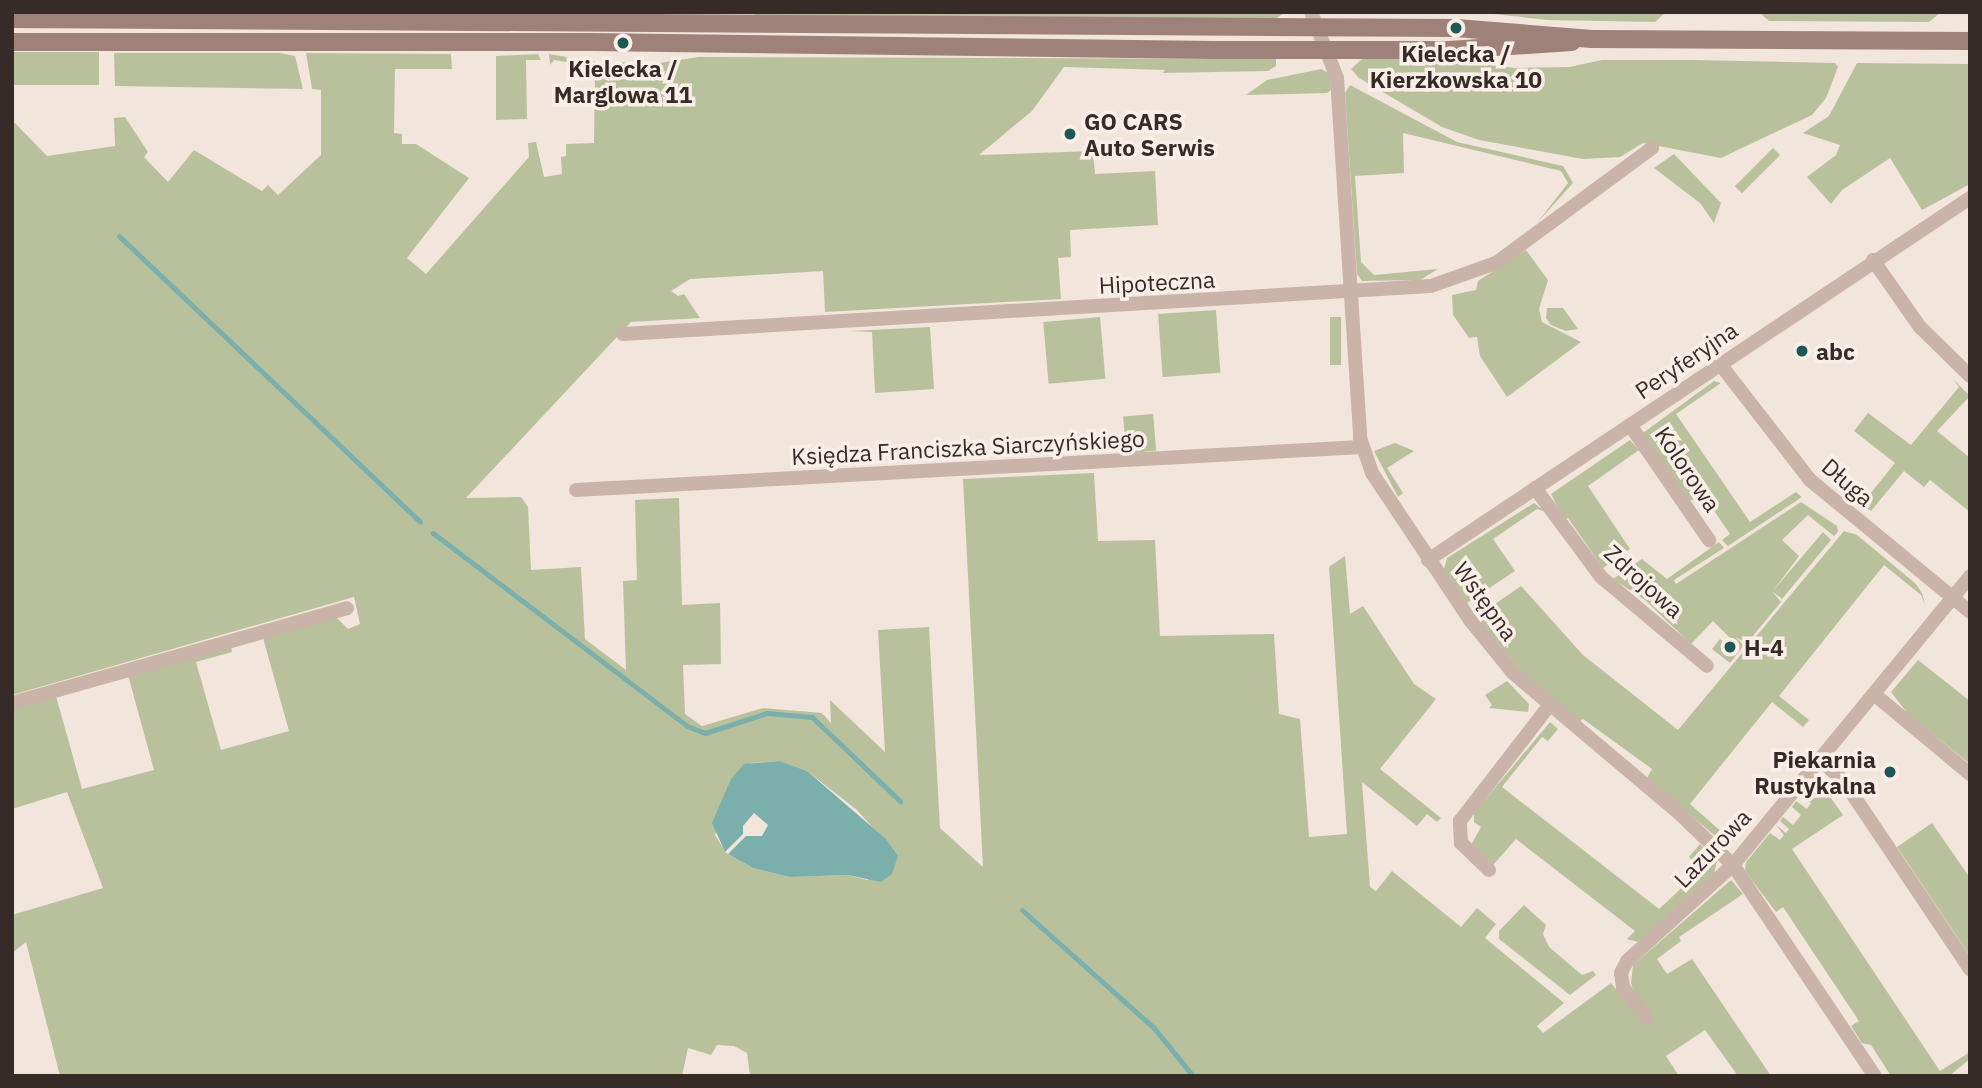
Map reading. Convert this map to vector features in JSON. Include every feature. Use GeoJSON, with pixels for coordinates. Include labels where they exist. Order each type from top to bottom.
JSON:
{"type":"FeatureCollection","features":[{"type":"Feature","properties":{"kind":"main road"},"geometry":{"type":"LineString","coordinates":[[12,19],[310,17],[1314,21],[1526,30],[1592,39],[1970,41]]}},
{"type":"Feature","properties":{"kind":"main road"},"geometry":{"type":"LineString","coordinates":[[12,42],[1328,49],[1536,48],[1592,39]]}},
{"type":"Feature","properties":{"kind":"street"},"geometry":{"type":"LineString","coordinates":[[279,44],[310,17],[322,43]]}},
{"type":"Feature","properties":{"kind":"street"},"geometry":{"type":"LineString","coordinates":[[684,45],[697,36],[702,18]]}},
{"type":"Feature","properties":{"kind":"street"},"geometry":{"type":"LineString","coordinates":[[702,18],[717,46]]}},
{"type":"Feature","properties":{"kind":"street","name":"Wstępna"},"geometry":{"type":"LineString","coordinates":[[1314,21],[1328,49],[1338,89],[1362,447],[1378,483],[1481,636],[1548,708],[1681,815],[1733,865],[1875,1076]]}},
{"type":"Feature","properties":{"kind":"street","name":"Hipoteczna"},"geometry":{"type":"LineString","coordinates":[[623,334],[1431,286],[1478,272],[1524,245],[1652,148]]}},
{"type":"Feature","properties":{"kind":"street","name":"Peryferyjna"},"geometry":{"type":"LineString","coordinates":[[1428,560],[1873,260],[1970,198]]}},
{"type":"Feature","properties":{"kind":"street"},"geometry":{"type":"LineString","coordinates":[[1873,260],[1920,327],[1970,376]]}},
{"type":"Feature","properties":{"kind":"street","name":"Długa"},"geometry":{"type":"LineString","coordinates":[[1720,364],[1810,480],[1970,612]]}},
{"type":"Feature","properties":{"kind":"street","name":"Kolorowa"},"geometry":{"type":"LineString","coordinates":[[1630,425],[1709,540]]}},
{"type":"Feature","properties":{"kind":"street","name":"Księdza Franciszka Siarczyńskiego"},"geometry":{"type":"LineString","coordinates":[[576,490],[1362,447]]}},
{"type":"Feature","properties":{"kind":"street","name":"Zdrojowa"},"geometry":{"type":"LineString","coordinates":[[1535,488],[1601,577],[1707,666]]}},
{"type":"Feature","properties":{"kind":"street","name":"Lazurowa"},"geometry":{"type":"LineString","coordinates":[[1647,1018],[1623,986],[1624,967],[1733,865],[1970,576]]}},
{"type":"Feature","properties":{"kind":"street"},"geometry":{"type":"LineString","coordinates":[[12,703],[347,608]]}},
{"type":"Feature","properties":{"kind":"street"},"geometry":{"type":"LineString","coordinates":[[1874,694],[1970,774]]}},
{"type":"Feature","properties":{"kind":"street"},"geometry":{"type":"LineString","coordinates":[[1489,870],[1461,844],[1458,826],[1548,708]]}},
{"type":"Feature","properties":{"kind":"street"},"geometry":{"type":"LineString","coordinates":[[1820,760],[1843,780],[1970,969]]}},
{"type":"Feature","properties":{"kind":"green space"},"geometry":{"type":"Polygon","coordinates":[[[754,12],[1286,12],[1275,19],[754,16],[754,12]]]}},
{"type":"Feature","properties":{"kind":"green space"},"geometry":{"type":"Polygon","coordinates":[[[1666,12],[1655,22],[1548,20],[1484,13],[1666,12]]]}},
{"type":"Feature","properties":{"kind":"green space"},"geometry":{"type":"Polygon","coordinates":[[[1759,12],[1941,12],[1929,22],[1769,21],[1759,12]]]}},
{"type":"Feature","properties":{"kind":"green space"},"geometry":{"type":"Polygon","coordinates":[[[12,52],[99,52],[99,85],[12,85],[12,52]]]}},
{"type":"Feature","properties":{"kind":"green space"},"geometry":{"type":"Polygon","coordinates":[[[114,53],[280,53],[295,56],[303,89],[115,86],[114,53]]]}},
{"type":"Feature","properties":{"kind":"green space"},"geometry":{"type":"Polygon","coordinates":[[[306,53],[451,54],[452,69],[395,69],[394,133],[402,134],[402,144],[416,144],[469,178],[407,258],[426,274],[529,157],[528,143],[536,142],[544,177],[562,174],[561,157],[566,156],[566,144],[594,143],[595,67],[554,60],[550,65],[549,54],[597,62],[659,63],[699,57],[1276,59],[1276,66],[1268,71],[1163,73],[1165,70],[1064,67],[1032,111],[979,155],[1093,151],[1095,174],[1155,171],[1158,225],[1070,230],[1071,257],[1058,258],[1061,299],[825,312],[823,271],[690,279],[671,291],[678,296],[684,294],[700,318],[631,322],[466,498],[521,497],[528,507],[531,570],[581,567],[585,639],[626,670],[623,581],[637,580],[635,500],[679,498],[682,605],[720,603],[721,664],[683,665],[685,714],[702,726],[763,708],[822,713],[831,723],[830,700],[885,752],[878,630],[929,627],[940,828],[983,867],[963,479],[1094,473],[1098,541],[1155,540],[1160,636],[1274,634],[1279,714],[1300,719],[1309,837],[1347,834],[1329,567],[1345,556],[1350,614],[1363,606],[1414,684],[1436,699],[1380,769],[1441,818],[1437,822],[1427,814],[1417,826],[1362,782],[1370,887],[1376,891],[1392,871],[1461,927],[1477,908],[1496,924],[1485,938],[1564,1003],[1537,1026],[1543,1033],[1611,983],[1643,1022],[1631,983],[1633,965],[1731,880],[1743,894],[1679,937],[1681,941],[1657,959],[1667,974],[1692,959],[1771,1076],[1738,1076],[1705,1030],[1666,1056],[1679,1076],[750,1076],[747,1053],[734,1046],[717,1045],[711,1055],[688,1048],[682,1076],[60,1076],[26,942],[12,953],[12,915],[103,888],[67,792],[12,809],[12,708],[56,696],[82,789],[154,770],[128,675],[231,646],[232,652],[196,662],[221,750],[289,731],[263,638],[336,617],[348,629],[360,624],[354,597],[12,695],[12,120],[47,156],[115,146],[114,118],[125,117],[148,152],[144,157],[168,182],[194,150],[262,191],[268,185],[278,195],[321,155],[321,90],[312,89],[306,53]],[[780,761],[751,763],[715,835],[726,853],[753,868],[790,877],[848,875],[867,880],[898,856],[857,810],[807,771],[780,761]]]}},
{"type":"Feature","properties":{"kind":"green space"},"geometry":{"type":"Polygon","coordinates":[[[538,54],[541,60],[526,60],[527,119],[496,120],[496,56],[538,54]]]}},
{"type":"Feature","properties":{"kind":"green space"},"geometry":{"type":"Polygon","coordinates":[[[1363,58],[1455,60],[1515,68],[1569,67],[1602,60],[1835,63],[1838,67],[1826,98],[1812,115],[1721,158],[1643,143],[1620,157],[1583,159],[1479,140],[1442,127],[1359,78],[1351,69],[1363,58]]]}},
{"type":"Feature","properties":{"kind":"green space"},"geometry":{"type":"Polygon","coordinates":[[[1857,63],[1970,64],[1970,184],[1922,210],[1890,158],[1842,190],[1831,204],[1807,177],[1836,155],[1840,145],[1803,133],[1829,116],[1857,63]]]}},
{"type":"Feature","properties":{"kind":"green space"},"geometry":{"type":"Polygon","coordinates":[[[1321,69],[1330,74],[1331,90],[1327,93],[1246,95],[1267,80],[1321,69]]]}},
{"type":"Feature","properties":{"kind":"green space"},"geometry":{"type":"Polygon","coordinates":[[[1350,85],[1457,142],[1563,166],[1573,183],[1537,223],[1568,183],[1561,171],[1403,133],[1404,173],[1355,176],[1361,262],[1374,275],[1438,269],[1420,280],[1362,281],[1357,274],[1345,93],[1350,85]]]}},
{"type":"Feature","properties":{"kind":"green space"},"geometry":{"type":"Polygon","coordinates":[[[1773,148],[1780,155],[1742,193],[1735,186],[1773,148]]]}},
{"type":"Feature","properties":{"kind":"green space"},"geometry":{"type":"Polygon","coordinates":[[[1674,154],[1721,203],[1714,223],[1700,203],[1654,168],[1674,154]]]}},
{"type":"Feature","properties":{"kind":"green space"},"geometry":{"type":"Polygon","coordinates":[[[1526,250],[1548,280],[1539,309],[1542,322],[1581,342],[1507,397],[1480,356],[1477,337],[1469,338],[1453,315],[1452,295],[1476,290],[1478,281],[1526,250]]]}},
{"type":"Feature","properties":{"kind":"green space"},"geometry":{"type":"Polygon","coordinates":[[[1547,308],[1563,308],[1578,329],[1566,331],[1551,325],[1546,318],[1547,308]]]}},
{"type":"Feature","properties":{"kind":"green space"},"geometry":{"type":"Polygon","coordinates":[[[1216,310],[1220,373],[1163,377],[1158,314],[1216,310]]]}},
{"type":"Feature","properties":{"kind":"green space"},"geometry":{"type":"Polygon","coordinates":[[[1100,317],[1105,379],[1049,384],[1043,322],[1100,317]]]}},
{"type":"Feature","properties":{"kind":"green space"},"geometry":{"type":"Polygon","coordinates":[[[1330,317],[1341,317],[1341,365],[1330,365],[1330,317]]]}},
{"type":"Feature","properties":{"kind":"green space"},"geometry":{"type":"Polygon","coordinates":[[[930,327],[934,389],[875,393],[872,332],[850,331],[930,327]]]}},
{"type":"Feature","properties":{"kind":"green space"},"geometry":{"type":"Polygon","coordinates":[[[1953,379],[1970,396],[1937,431],[1970,458],[1970,512],[1930,480],[1924,487],[1904,471],[1871,511],[1862,504],[1895,463],[1854,431],[1868,413],[1911,445],[1959,387],[1953,379]]]}},
{"type":"Feature","properties":{"kind":"green space"},"geometry":{"type":"Polygon","coordinates":[[[1714,381],[1721,383],[1676,414],[1750,522],[1796,492],[1802,497],[1728,546],[1722,540],[1730,534],[1706,499],[1690,500],[1643,433],[1714,381]]]}},
{"type":"Feature","properties":{"kind":"green space"},"geometry":{"type":"Polygon","coordinates":[[[1153,414],[1156,451],[1126,453],[1123,417],[1153,414]]]}},
{"type":"Feature","properties":{"kind":"green space"},"geometry":{"type":"Polygon","coordinates":[[[1630,440],[1639,450],[1588,486],[1630,549],[1603,568],[1568,518],[1564,520],[1551,494],[1630,440]]]}},
{"type":"Feature","properties":{"kind":"green space"},"geometry":{"type":"Polygon","coordinates":[[[1395,443],[1414,451],[1387,468],[1403,493],[1398,497],[1374,451],[1395,443]]]}},
{"type":"Feature","properties":{"kind":"green space"},"geometry":{"type":"Polygon","coordinates":[[[1801,502],[1837,526],[1838,532],[1834,536],[1808,515],[1782,540],[1799,556],[1773,591],[1823,532],[1831,540],[1782,599],[1772,591],[1781,602],[1747,643],[1735,637],[1744,645],[1730,663],[1712,649],[1720,639],[1725,643],[1722,648],[1731,655],[1738,646],[1713,621],[1691,644],[1645,600],[1613,579],[1642,559],[1667,579],[1719,542],[1724,548],[1674,580],[1676,584],[1801,502]]]}},
{"type":"Feature","properties":{"kind":"green space"},"geometry":{"type":"Polygon","coordinates":[[[1534,503],[1546,512],[1537,509],[1493,539],[1515,571],[1467,603],[1444,569],[1447,558],[1534,503]]]}},
{"type":"Feature","properties":{"kind":"green space"},"geometry":{"type":"Polygon","coordinates":[[[1844,531],[1857,535],[1915,583],[1922,593],[1925,605],[1921,595],[1884,565],[1779,696],[1809,720],[1803,727],[1772,702],[1690,804],[1724,834],[1740,834],[1728,847],[1647,778],[1652,769],[1583,719],[1577,723],[1523,674],[1476,617],[1521,586],[1583,655],[1678,730],[1844,531]]]}},
{"type":"Feature","properties":{"kind":"green space"},"geometry":{"type":"Polygon","coordinates":[[[1918,660],[1970,701],[1970,764],[1908,714],[1891,692],[1918,660]]]}},
{"type":"Feature","properties":{"kind":"green space"},"geometry":{"type":"Polygon","coordinates":[[[1507,681],[1529,704],[1528,712],[1489,708],[1492,705],[1485,695],[1507,681]]]}},
{"type":"Feature","properties":{"kind":"green space"},"geometry":{"type":"Polygon","coordinates":[[[1550,722],[1558,729],[1548,741],[1542,737],[1502,787],[1659,909],[1702,869],[1689,857],[1700,844],[1717,862],[1714,873],[1638,942],[1627,939],[1635,931],[1516,839],[1493,865],[1471,845],[1481,827],[1474,822],[1474,813],[1550,722]]]}},
{"type":"Feature","properties":{"kind":"green space"},"geometry":{"type":"Polygon","coordinates":[[[1815,778],[1830,782],[1826,791],[1843,815],[1792,849],[1940,1071],[1970,1052],[1970,1059],[1949,1076],[1891,1076],[1871,1045],[1862,1043],[1851,1026],[1859,1021],[1783,907],[1776,912],[1745,871],[1746,862],[1770,833],[1780,840],[1784,835],[1776,825],[1786,833],[1789,829],[1780,821],[1783,817],[1793,825],[1801,815],[1792,807],[1796,801],[1807,809],[1811,803],[1801,795],[1807,788],[1817,795],[1822,789],[1813,781],[1815,778]]]}},
{"type":"Feature","properties":{"kind":"green space"},"geometry":{"type":"Polygon","coordinates":[[[1932,823],[1970,878],[1970,956],[1897,847],[1932,823]]]}},
{"type":"Feature","properties":{"kind":"green space"},"geometry":{"type":"Polygon","coordinates":[[[1524,905],[1546,925],[1543,934],[1549,947],[1582,975],[1593,971],[1596,975],[1570,995],[1499,939],[1499,931],[1524,905]]]}},
{"type":"Feature","properties":{"kind":"water"},"geometry":{"type":"Polygon","coordinates":[[[780,761],[807,771],[886,839],[898,856],[892,874],[881,882],[848,875],[790,877],[753,868],[728,854],[746,836],[762,836],[768,825],[754,813],[743,826],[743,834],[725,852],[712,823],[731,779],[744,764],[780,761]]]}},
{"type":"Feature","properties":{"kind":"waterway"},"geometry":{"type":"LineString","coordinates":[[119,236],[420,522]]}},
{"type":"Feature","properties":{"kind":"waterway"},"geometry":{"type":"LineString","coordinates":[[433,533],[687,726],[705,733],[767,713],[812,717],[900,801]]}},
{"type":"Feature","properties":{"kind":"waterway"},"geometry":{"type":"LineString","coordinates":[[1022,910],[1154,1028],[1193,1076]]}},
{"type":"Feature","properties":{"kind":"place","name":"Kielecka / Kierzkowska 10"},"geometry":{"type":"Point","coordinates":[1456,28]}},
{"type":"Feature","properties":{"kind":"place","name":"Kielecka / Marglowa 11"},"geometry":{"type":"Point","coordinates":[623,43]}},
{"type":"Feature","properties":{"kind":"place","name":"GO CARS Auto Serwis"},"geometry":{"type":"Point","coordinates":[1070,134]}},
{"type":"Feature","properties":{"kind":"place","name":"abc"},"geometry":{"type":"Point","coordinates":[1802,351]}},
{"type":"Feature","properties":{"kind":"place","name":"H-4"},"geometry":{"type":"Point","coordinates":[1730,647]}},
{"type":"Feature","properties":{"kind":"place","name":"Piekarnia Rustykalna"},"geometry":{"type":"Point","coordinates":[1890,772]}}]}
